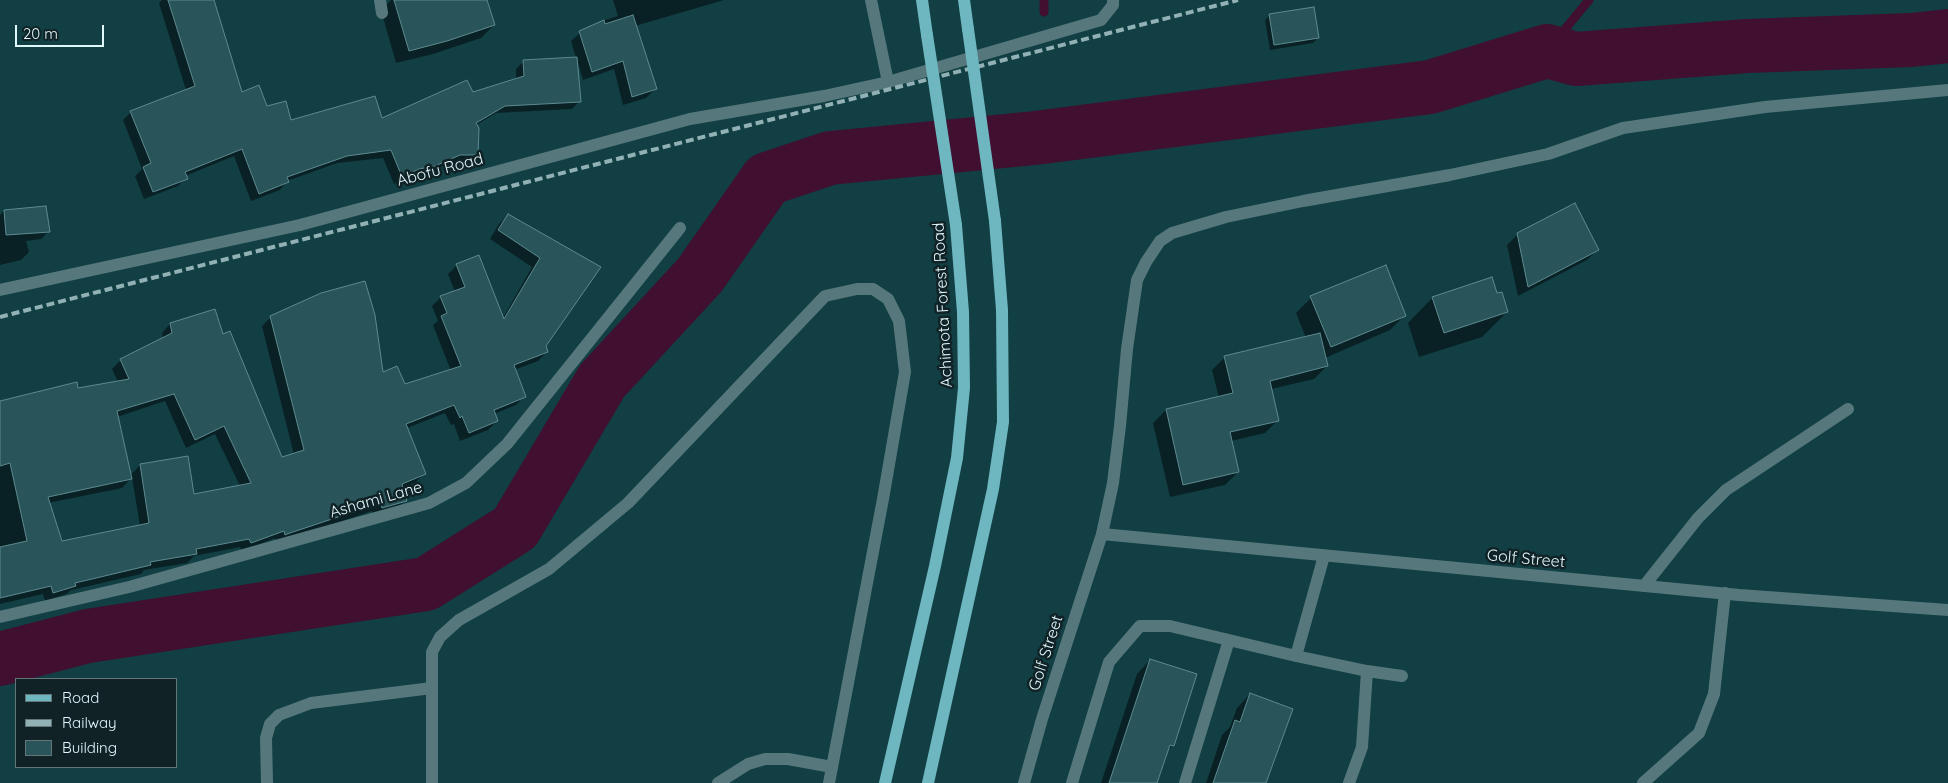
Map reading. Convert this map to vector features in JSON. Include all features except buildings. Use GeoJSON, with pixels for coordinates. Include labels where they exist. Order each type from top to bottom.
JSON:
{"type":"FeatureCollection","features":[{"type":"Feature","properties":{"kind":"main road","name":"Achimota Forest Road"},"geometry":{"type":"LineString","coordinates":[[886,783],[928,602],[957,458],[964,388],[962,312],[956,224],[922,0]]}},
{"type":"Feature","properties":{"kind":"main road"},"geometry":{"type":"LineString","coordinates":[[928,783],[993,489],[1004,422],[1002,310],[994,221],[964,0]]}},
{"type":"Feature","properties":{"kind":"street"},"geometry":{"type":"LineString","coordinates":[[380,0],[382,13]]}},
{"type":"Feature","properties":{"kind":"street"},"geometry":{"type":"LineString","coordinates":[[871,0],[888,82]]}},
{"type":"Feature","properties":{"kind":"street","name":"Abofu Road"},"geometry":{"type":"LineString","coordinates":[[0,290],[300,225],[690,119],[824,96],[888,82],[1100,20],[1113,5],[1113,0]]}},
{"type":"Feature","properties":{"kind":"street","name":"Golf Street"},"geometry":{"type":"LineString","coordinates":[[1024,783],[1042,719],[1102,534],[1113,483],[1131,313],[1137,280],[1160,241],[1172,233],[1226,217],[1303,201],[1450,175],[1539,156],[1623,128],[1765,107],[1948,90]]}},
{"type":"Feature","properties":{"kind":"street","name":"Ashami Lane"},"geometry":{"type":"LineString","coordinates":[[0,617],[129,587],[429,503],[466,483],[507,444],[680,228]]}},
{"type":"Feature","properties":{"kind":"street"},"geometry":{"type":"LineString","coordinates":[[432,783],[432,652],[449,627],[550,569],[628,503],[824,296],[857,289],[873,289],[888,299],[898,321],[905,372],[829,783]]}},
{"type":"Feature","properties":{"kind":"street"},"geometry":{"type":"LineString","coordinates":[[1644,586],[1698,518],[1726,490],[1848,409]]}},
{"type":"Feature","properties":{"kind":"street","name":"Golf Street"},"geometry":{"type":"LineString","coordinates":[[1102,534],[1644,586],[1948,610]]}},
{"type":"Feature","properties":{"kind":"street"},"geometry":{"type":"LineString","coordinates":[[1296,656],[1324,556]]}},
{"type":"Feature","properties":{"kind":"street"},"geometry":{"type":"LineString","coordinates":[[1643,783],[1699,733],[1714,694],[1726,593]]}},
{"type":"Feature","properties":{"kind":"street"},"geometry":{"type":"LineString","coordinates":[[1072,783],[1109,662],[1140,626],[1170,626],[1296,656],[1367,671],[1402,676]]}},
{"type":"Feature","properties":{"kind":"street"},"geometry":{"type":"LineString","coordinates":[[1186,783],[1229,640]]}},
{"type":"Feature","properties":{"kind":"street"},"geometry":{"type":"LineString","coordinates":[[1350,783],[1362,748],[1367,671]]}},
{"type":"Feature","properties":{"kind":"street"},"geometry":{"type":"LineString","coordinates":[[267,783],[266,738],[270,724],[279,716],[311,703],[432,688]]}},
{"type":"Feature","properties":{"kind":"street"},"geometry":{"type":"LineString","coordinates":[[718,783],[748,764],[764,759],[788,759],[832,767]]}},
{"type":"Feature","properties":{"kind":"waterway"},"geometry":{"type":"LineString","coordinates":[[1044,0],[1044,12]]}},
{"type":"Feature","properties":{"kind":"waterway"},"geometry":{"type":"LineString","coordinates":[[1547,51],[1589,0]]}},
{"type":"Feature","properties":{"kind":"waterway"},"geometry":{"type":"LineString","coordinates":[[0,659],[88,636],[426,584],[515,528],[602,381],[700,275],[767,179],[830,158],[1035,138],[1430,87],[1547,51],[1576,59],[1747,46],[1911,40],[1948,36]]}},
{"type":"Feature","properties":{"kind":"railway"},"geometry":{"type":"LineString","coordinates":[[0,317],[1238,0]]}}]}
